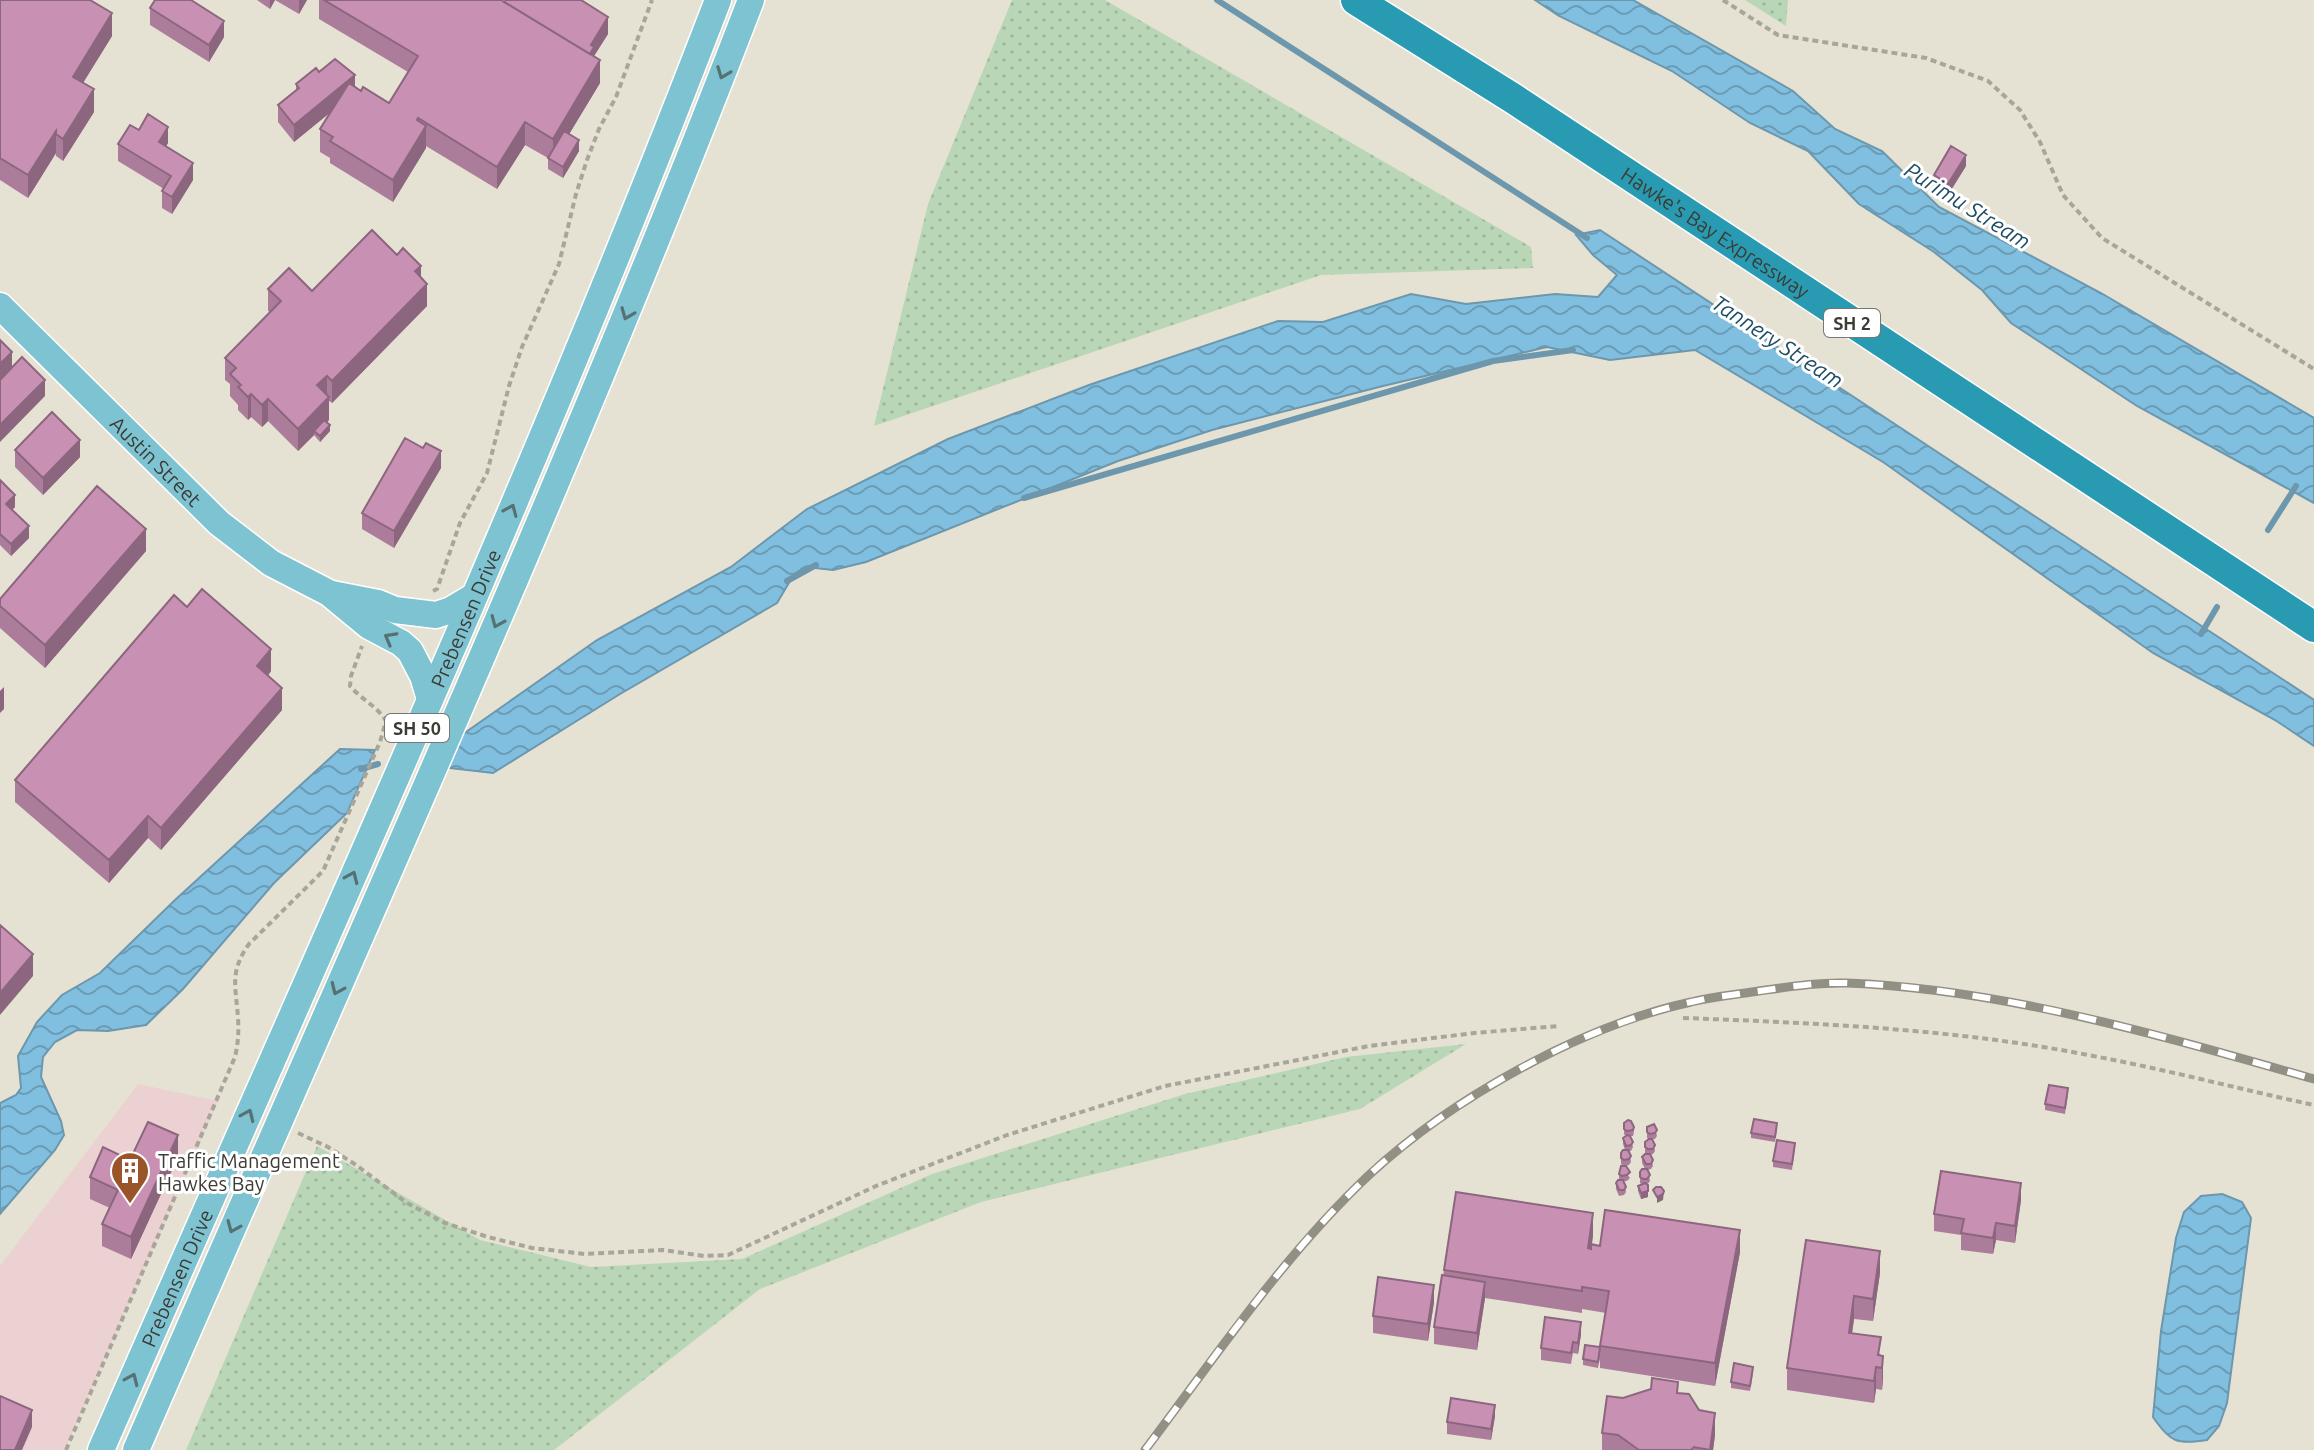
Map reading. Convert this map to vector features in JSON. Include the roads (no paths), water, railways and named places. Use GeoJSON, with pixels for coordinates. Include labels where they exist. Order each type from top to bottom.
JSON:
{"type":"FeatureCollection","features":[{"type":"Feature","properties":{"kind":"highway","name":"Hawke's Bay Expressway"},"geometry":{"type":"LineString","coordinates":[[1356,0],[1514,99],[2314,627]]}},
{"type":"Feature","properties":{"kind":"highway","name":"Hawke's Bay Expressway"},"geometry":{"type":"LineString","coordinates":[[1396,0],[2314,603]]}},
{"type":"Feature","properties":{"kind":"main road","name":"Prebensen Drive"},"geometry":{"type":"LineString","coordinates":[[101,1450],[532,461],[651,173],[718,0]]}},
{"type":"Feature","properties":{"kind":"main road","name":"Prebensen Drive"},"geometry":{"type":"LineString","coordinates":[[136,1450],[546,508],[657,241],[751,0]]}},
{"type":"Feature","properties":{"kind":"main road","name":"Austin Street"},"geometry":{"type":"LineString","coordinates":[[0,306],[219,523],[271,563],[329,593],[369,626],[410,651],[430,699]]}},
{"type":"Feature","properties":{"kind":"main road","name":"Austin Street"},"geometry":{"type":"LineString","coordinates":[[329,593],[378,603],[395,610],[436,615],[473,597]]}},
{"type":"Feature","properties":{"kind":"water"},"geometry":{"type":"Polygon","coordinates":[[[1535,0],[1633,0],[1793,91],[1835,129],[1882,151],[1939,207],[2101,293],[2314,418],[2314,503],[2137,406],[2011,323],[1982,290],[1934,252],[1859,204],[1808,151],[1750,123],[1672,71],[1559,16],[1535,0]]]}},
{"type":"Feature","properties":{"kind":"water"},"geometry":{"type":"Polygon","coordinates":[[[1600,230],[2314,700],[2314,746],[2275,720],[2153,653],[1883,462],[1695,350],[1610,360],[1547,347],[1212,430],[1118,461],[866,562],[833,570],[806,567],[790,581],[777,603],[620,694],[493,773],[440,767],[449,744],[597,640],[731,567],[807,509],[948,439],[1089,385],[1278,321],[1323,322],[1411,294],[1466,304],[1555,294],[1598,297],[1617,275],[1593,255],[1576,235],[1600,230]]]}},
{"type":"Feature","properties":{"kind":"water"},"geometry":{"type":"Polygon","coordinates":[[[340,749],[375,750],[347,813],[274,883],[183,989],[146,1025],[108,1031],[77,1030],[55,1042],[43,1057],[41,1077],[64,1135],[55,1150],[0,1214],[0,1103],[16,1095],[21,1088],[18,1056],[37,1022],[62,995],[100,973],[340,749]]]}},
{"type":"Feature","properties":{"kind":"water"},"geometry":{"type":"Polygon","coordinates":[[[2222,1194],[2242,1202],[2251,1218],[2227,1403],[2219,1426],[2207,1440],[2181,1442],[2164,1432],[2153,1417],[2161,1331],[2176,1238],[2184,1212],[2201,1196],[2222,1194]]]}},
{"type":"Feature","properties":{"kind":"waterway","name":"Tannery Stream"},"geometry":{"type":"LineString","coordinates":[[1217,0],[1587,238]]}},
{"type":"Feature","properties":{"kind":"waterway"},"geometry":{"type":"LineString","coordinates":[[1024,498],[1493,361],[1573,350]]}},
{"type":"Feature","properties":{"kind":"waterway"},"geometry":{"type":"LineString","coordinates":[[2268,530],[2296,486]]}},
{"type":"Feature","properties":{"kind":"waterway"},"geometry":{"type":"LineString","coordinates":[[787,581],[816,565]]}},
{"type":"Feature","properties":{"kind":"waterway"},"geometry":{"type":"LineString","coordinates":[[2201,634],[2217,607]]}},
{"type":"Feature","properties":{"kind":"waterway"},"geometry":{"type":"LineString","coordinates":[[361,769],[378,764]]}},
{"type":"Feature","properties":{"kind":"railway"},"geometry":{"type":"LineString","coordinates":[[1145,1450],[1279,1273],[1369,1175],[1438,1119],[1478,1093],[1562,1047],[1649,1013],[1706,999],[1811,984],[1906,987],[1965,994],[2083,1017],[2314,1079]]}},
{"type":"Feature","properties":{"kind":"place","name":"Traffic Management Hawkes Bay"},"geometry":{"type":"Point","coordinates":[130,1205]}},
{"type":"Feature","properties":{"kind":"water label","name":"Purimu Stream"},"geometry":{"type":"Point","coordinates":[1968,205]}}]}
